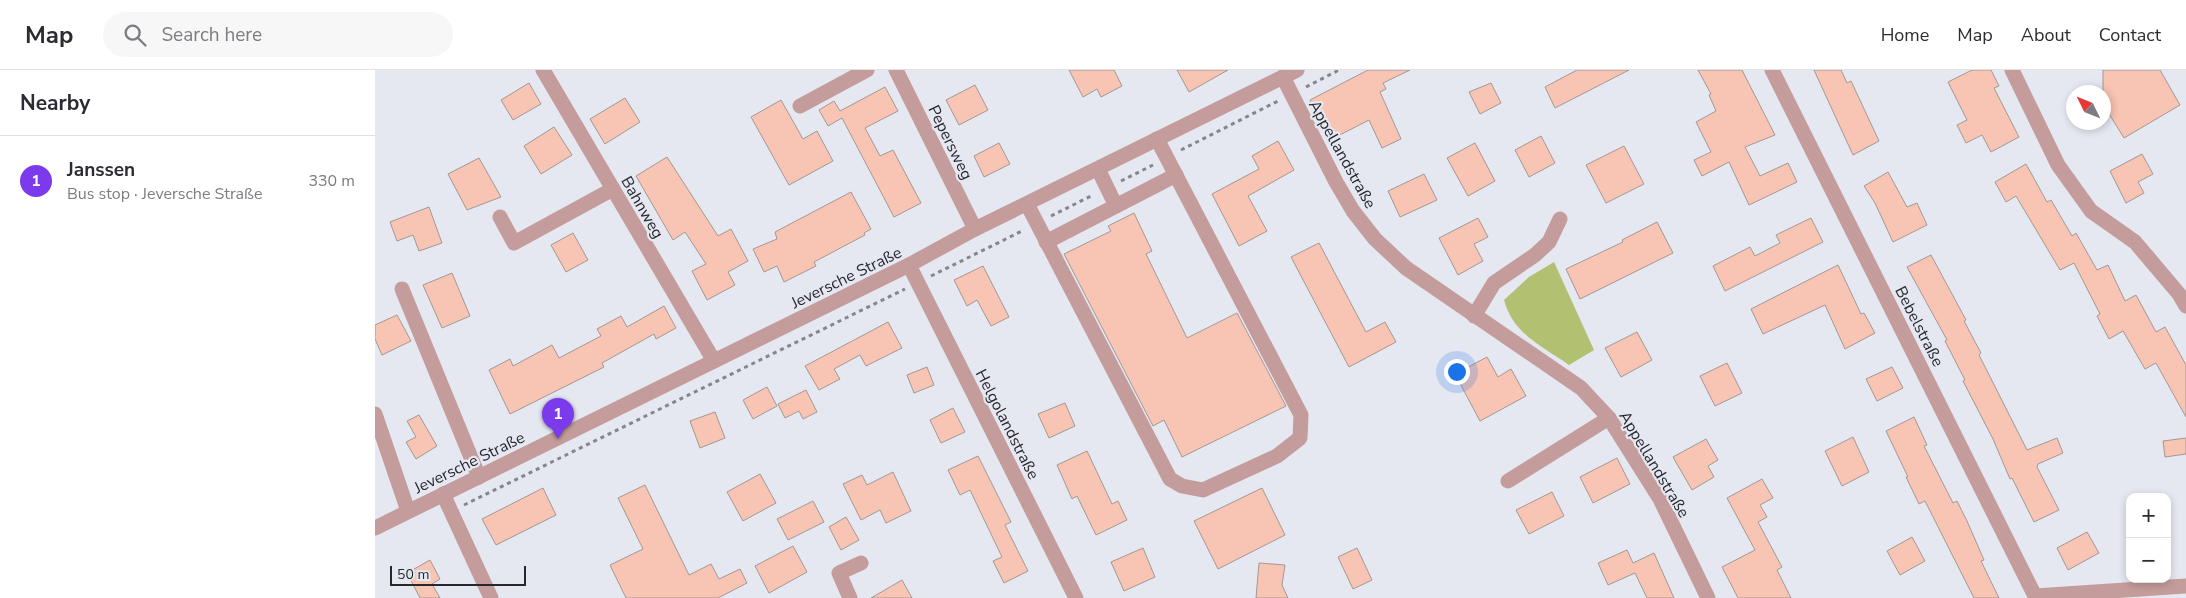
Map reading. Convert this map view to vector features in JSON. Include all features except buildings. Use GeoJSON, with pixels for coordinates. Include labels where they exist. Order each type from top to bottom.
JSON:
{"type":"FeatureCollection","features":[{"type":"Feature","properties":{"kind":"street","name":"Bahnweg"},"geometry":{"type":"LineString","coordinates":[[543,70],[714,361]]}},
{"type":"Feature","properties":{"kind":"street"},"geometry":{"type":"LineString","coordinates":[[800,106],[867,70]]}},
{"type":"Feature","properties":{"kind":"street","name":"Pepersweg"},"geometry":{"type":"LineString","coordinates":[[896,70],[975,229]]}},
{"type":"Feature","properties":{"kind":"street","name":"Jeversche Straße"},"geometry":{"type":"LineString","coordinates":[[375,528],[909,265],[975,229],[1297,70]]}},
{"type":"Feature","properties":{"kind":"street","name":"Bebelstraße"},"geometry":{"type":"LineString","coordinates":[[1772,70],[2035,597]]}},
{"type":"Feature","properties":{"kind":"street"},"geometry":{"type":"LineString","coordinates":[[2011,70],[2058,165],[2091,211],[2135,242],[2186,306]]}},
{"type":"Feature","properties":{"kind":"street","name":"Appellandstraße"},"geometry":{"type":"LineString","coordinates":[[1283,77],[1340,189],[1353,211],[1375,239],[1406,268],[1581,388],[1609,418],[1660,499],[1708,598]]}},
{"type":"Feature","properties":{"kind":"street"},"geometry":{"type":"LineString","coordinates":[[1027,204],[1170,479],[1182,486],[1203,490],[1277,456],[1300,438],[1301,415],[1157,139]]}},
{"type":"Feature","properties":{"kind":"street"},"geometry":{"type":"LineString","coordinates":[[1098,168],[1116,206]]}},
{"type":"Feature","properties":{"kind":"street"},"geometry":{"type":"LineString","coordinates":[[1046,242],[1176,175]]}},
{"type":"Feature","properties":{"kind":"street"},"geometry":{"type":"LineString","coordinates":[[500,217],[514,243],[613,189]]}},
{"type":"Feature","properties":{"kind":"street"},"geometry":{"type":"LineString","coordinates":[[1474,316],[1494,283],[1549,242],[1560,219]]}},
{"type":"Feature","properties":{"kind":"street","name":"Helgolandstraße"},"geometry":{"type":"LineString","coordinates":[[909,265],[1076,598]]}},
{"type":"Feature","properties":{"kind":"street"},"geometry":{"type":"LineString","coordinates":[[402,289],[479,477]]}},
{"type":"Feature","properties":{"kind":"street","name":"Jeversche Straße"},"geometry":{"type":"LineString","coordinates":[[375,414],[408,512]]}},
{"type":"Feature","properties":{"kind":"street"},"geometry":{"type":"LineString","coordinates":[[1508,481],[1609,418]]}},
{"type":"Feature","properties":{"kind":"street"},"geometry":{"type":"LineString","coordinates":[[443,494],[491,598]]}},
{"type":"Feature","properties":{"kind":"street"},"geometry":{"type":"LineString","coordinates":[[850,598],[839,574],[861,563]]}},
{"type":"Feature","properties":{"kind":"street"},"geometry":{"type":"LineString","coordinates":[[2035,597],[2186,586]]}},
{"type":"Feature","properties":{"kind":"green space"},"geometry":{"type":"Polygon","coordinates":[[[1554,262],[1594,350],[1569,365],[1539,345],[1521,330],[1508,312],[1504,300],[1529,277],[1554,262]]]}},
{"type":"Feature","properties":{"kind":"place","name":"Janssen"},"geometry":{"type":"Point","coordinates":[558,439]}}]}
